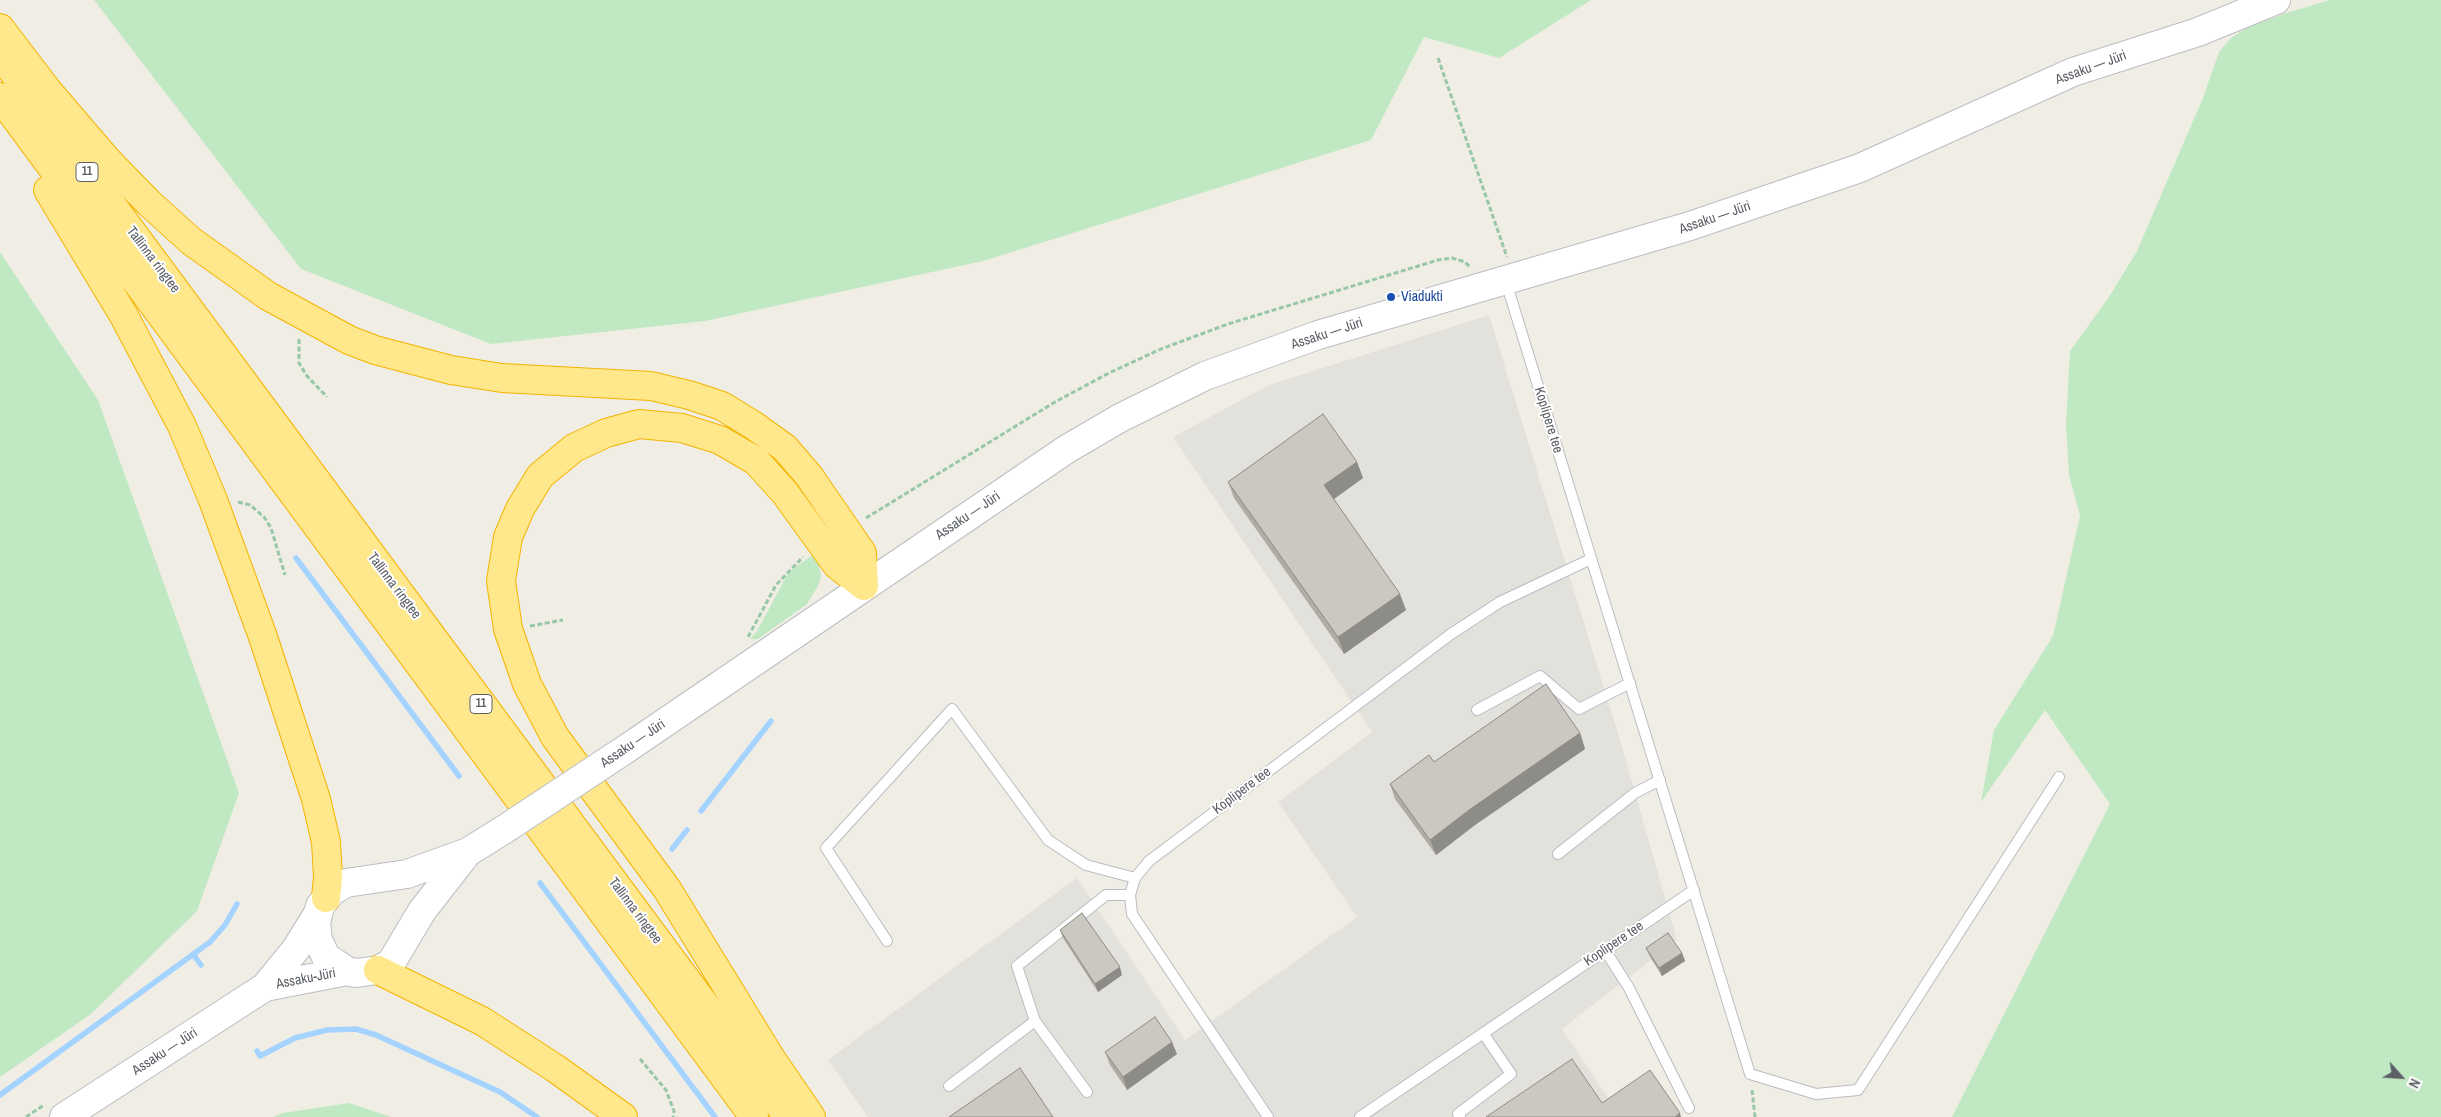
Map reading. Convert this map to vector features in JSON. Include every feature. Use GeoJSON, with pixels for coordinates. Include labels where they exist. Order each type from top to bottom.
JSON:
{"type":"FeatureCollection","features":[{"type":"Feature","properties":{"kind":"highway"},"geometry":{"type":"LineString","coordinates":[[0,28],[60,105],[108,161],[149,203],[191,241],[233,273],[308,318],[349,340],[375,350],[450,370],[502,378],[651,386],[690,395],[722,406],[754,425],[785,448],[810,476],[862,554],[864,586]]}},
{"type":"Feature","properties":{"kind":"highway","name":"Tallinna ringtee"},"geometry":{"type":"LineString","coordinates":[[0,54],[788,1117]]}},
{"type":"Feature","properties":{"kind":"highway","name":"Tallinna ringtee"},"geometry":{"type":"LineString","coordinates":[[0,97],[754,1117]]}},
{"type":"Feature","properties":{"kind":"highway"},"geometry":{"type":"LineString","coordinates":[[0,124],[58,203],[124,316],[182,426],[213,500],[263,638],[316,799],[326,842],[328,877],[322,906]]}},
{"type":"Feature","properties":{"kind":"highway"},"geometry":{"type":"LineString","coordinates":[[812,1117],[772,1060],[668,889],[555,736],[526,684],[508,630],[501,581],[508,537],[520,509],[540,476],[574,448],[606,434],[639,424],[692,431],[720,440],[756,461],[786,493],[837,565],[864,586]]}},
{"type":"Feature","properties":{"kind":"highway"},"geometry":{"type":"LineString","coordinates":[[378,970],[482,1021],[556,1068],[623,1117]]}},
{"type":"Feature","properties":{"kind":"street","name":"Assaku — Jüri"},"geometry":{"type":"LineString","coordinates":[[322,906],[346,883],[407,874],[468,852],[626,749],[1067,449],[1120,418],[1205,376],[1318,335],[1690,226],[1860,168],[2073,72],[2198,32],[2236,11],[2276,0]]}},
{"type":"Feature","properties":{"kind":"street","name":"Assaku — Jüri"},"geometry":{"type":"LineString","coordinates":[[378,970],[391,963],[422,911],[468,852]]}},
{"type":"Feature","properties":{"kind":"street"},"geometry":{"type":"LineString","coordinates":[[322,906],[316,932],[321,949],[333,963],[347,971],[366,973],[378,970]]}},
{"type":"Feature","properties":{"kind":"street","name":"Assaku-Jüri"},"geometry":{"type":"LineString","coordinates":[[265,987],[296,950],[322,906]]}},
{"type":"Feature","properties":{"kind":"street","name":"Assaku-Jüri"},"geometry":{"type":"LineString","coordinates":[[265,987],[347,971]]}},
{"type":"Feature","properties":{"kind":"street","name":"Assaku — Jüri"},"geometry":{"type":"LineString","coordinates":[[57,1109],[265,987]]}},
{"type":"Feature","properties":{"kind":"lane","name":"Koplipere tee"},"geometry":{"type":"LineString","coordinates":[[1502,282],[1630,683],[1750,1074]]}},
{"type":"Feature","properties":{"kind":"lane","name":"Koplipere tee"},"geometry":{"type":"LineString","coordinates":[[1268,1117],[1132,914],[1130,895],[1135,878],[1150,861],[1451,634],[1500,602],[1591,559]]}},
{"type":"Feature","properties":{"kind":"lane"},"geometry":{"type":"LineString","coordinates":[[1477,710],[1540,676],[1579,709],[1630,683]]}},
{"type":"Feature","properties":{"kind":"lane"},"geometry":{"type":"LineString","coordinates":[[887,941],[826,848],[952,709],[1048,840],[1086,865],[1135,878]]}},
{"type":"Feature","properties":{"kind":"lane"},"geometry":{"type":"LineString","coordinates":[[1750,1074],[1816,1094],[1858,1090],[2059,777]]}},
{"type":"Feature","properties":{"kind":"lane"},"geometry":{"type":"LineString","coordinates":[[1558,854],[1635,793],[1660,780]]}},
{"type":"Feature","properties":{"kind":"lane","name":"Koplipere tee"},"geometry":{"type":"LineString","coordinates":[[1360,1117],[1694,890]]}},
{"type":"Feature","properties":{"kind":"lane"},"geometry":{"type":"LineString","coordinates":[[1087,1092],[1035,1021],[1016,966],[1106,895],[1130,895]]}},
{"type":"Feature","properties":{"kind":"lane"},"geometry":{"type":"LineString","coordinates":[[1605,950],[1629,988],[1689,1108]]}},
{"type":"Feature","properties":{"kind":"lane"},"geometry":{"type":"LineString","coordinates":[[949,1086],[1035,1021]]}},
{"type":"Feature","properties":{"kind":"lane"},"geometry":{"type":"LineString","coordinates":[[1460,1117],[1458,1114],[1511,1074],[1482,1033]]}},
{"type":"Feature","properties":{"kind":"path"},"geometry":{"type":"LineString","coordinates":[[1438,58],[1502,282]]}},
{"type":"Feature","properties":{"kind":"path"},"geometry":{"type":"LineString","coordinates":[[860,522],[1071,394],[1132,362],[1228,324],[1410,268],[1452,258],[1465,262],[1477,273],[1502,282]]}},
{"type":"Feature","properties":{"kind":"path"},"geometry":{"type":"LineString","coordinates":[[308,318],[298,343],[299,363],[307,376],[327,397]]}},
{"type":"Feature","properties":{"kind":"path"},"geometry":{"type":"LineString","coordinates":[[213,500],[234,500],[250,506],[264,516],[271,528],[285,575]]}},
{"type":"Feature","properties":{"kind":"path"},"geometry":{"type":"LineString","coordinates":[[782,578],[805,555]]}},
{"type":"Feature","properties":{"kind":"path"},"geometry":{"type":"LineString","coordinates":[[508,630],[563,620]]}},
{"type":"Feature","properties":{"kind":"path"},"geometry":{"type":"LineString","coordinates":[[640,1059],[666,1090],[674,1111],[673,1117]]}},
{"type":"Feature","properties":{"kind":"path"},"geometry":{"type":"LineString","coordinates":[[1750,1074],[1755,1117]]}},
{"type":"Feature","properties":{"kind":"path"},"geometry":{"type":"LineString","coordinates":[[26,1117],[57,1109]]}},
{"type":"Feature","properties":{"kind":"shaded area"},"geometry":{"type":"Polygon","coordinates":[[[1489,315],[1620,740],[1677,940],[1562,1029],[1621,1117],[868,1117],[828,1060],[1077,878],[1185,1040],[1357,917],[1278,802],[1372,732],[1173,437],[1269,385],[1489,315]]]}},
{"type":"Feature","properties":{"kind":"green space"},"geometry":{"type":"Polygon","coordinates":[[[94,0],[1591,0],[1499,58],[1424,37],[1371,140],[983,261],[705,321],[491,344],[301,269],[94,0]]]}},
{"type":"Feature","properties":{"kind":"green space"},"geometry":{"type":"Polygon","coordinates":[[[2330,0],[2441,0],[2441,1117],[1952,1117],[2110,804],[2045,710],[1981,802],[1994,730],[2053,636],[2080,516],[2069,475],[2066,425],[2070,351],[2109,297],[2137,251],[2203,98],[2219,52],[2231,38],[2246,28],[2286,13],[2330,0]]]}},
{"type":"Feature","properties":{"kind":"green space"},"geometry":{"type":"Polygon","coordinates":[[[0,252],[98,400],[239,793],[197,911],[91,1014],[0,1077],[0,252]]]}},
{"type":"Feature","properties":{"kind":"green space"},"geometry":{"type":"Polygon","coordinates":[[[813,555],[818,561],[821,575],[819,584],[807,604],[758,639],[750,639],[757,631],[786,577],[798,565],[813,555]]]}},
{"type":"Feature","properties":{"kind":"green space"},"geometry":{"type":"Polygon","coordinates":[[[349,1103],[391,1117],[273,1117],[283,1113],[349,1103]]]}},
{"type":"Feature","properties":{"kind":"building"},"geometry":{"type":"Polygon","coordinates":[[[1323,414],[1357,462],[1324,485],[1400,594],[1338,637],[1228,482],[1323,414]]]}},
{"type":"Feature","properties":{"kind":"building"},"geometry":{"type":"Polygon","coordinates":[[[1546,684],[1580,733],[1469,810],[1430,840],[1390,784],[1429,755],[1434,762],[1546,684]]]}},
{"type":"Feature","properties":{"kind":"building"},"geometry":{"type":"Polygon","coordinates":[[[1082,913],[1120,967],[1095,984],[1060,930],[1082,913]]]}},
{"type":"Feature","properties":{"kind":"building"},"geometry":{"type":"Polygon","coordinates":[[[1668,933],[1682,953],[1659,968],[1646,948],[1668,933]]]}},
{"type":"Feature","properties":{"kind":"building"},"geometry":{"type":"Polygon","coordinates":[[[1155,1017],[1172,1042],[1123,1077],[1105,1052],[1155,1017]]]}},
{"type":"Feature","properties":{"kind":"building"},"geometry":{"type":"Polygon","coordinates":[[[1572,1059],[1602,1103],[1650,1070],[1680,1113],[1675,1117],[1486,1117],[1572,1059]]]}},
{"type":"Feature","properties":{"kind":"building"},"geometry":{"type":"Polygon","coordinates":[[[1020,1068],[1053,1117],[949,1117],[1020,1068]]]}},
{"type":"Feature","properties":{"kind":"waterway"},"geometry":{"type":"LineString","coordinates":[[296,558],[459,776]]}},
{"type":"Feature","properties":{"kind":"waterway"},"geometry":{"type":"LineString","coordinates":[[701,811],[771,721]]}},
{"type":"Feature","properties":{"kind":"waterway"},"geometry":{"type":"LineString","coordinates":[[672,849],[687,830]]}},
{"type":"Feature","properties":{"kind":"waterway"},"geometry":{"type":"LineString","coordinates":[[540,883],[715,1117]]}},
{"type":"Feature","properties":{"kind":"waterway"},"geometry":{"type":"LineString","coordinates":[[0,1095],[210,942],[225,925],[237,904]]}},
{"type":"Feature","properties":{"kind":"waterway"},"geometry":{"type":"LineString","coordinates":[[193,954],[201,965]]}},
{"type":"Feature","properties":{"kind":"waterway"},"geometry":{"type":"LineString","coordinates":[[257,1051],[260,1056],[295,1038],[327,1030],[356,1029],[376,1035],[500,1092],[537,1117]]}},
{"type":"Feature","properties":{"kind":"place","name":"Viadukti"},"geometry":{"type":"Point","coordinates":[1391,297]}}]}
